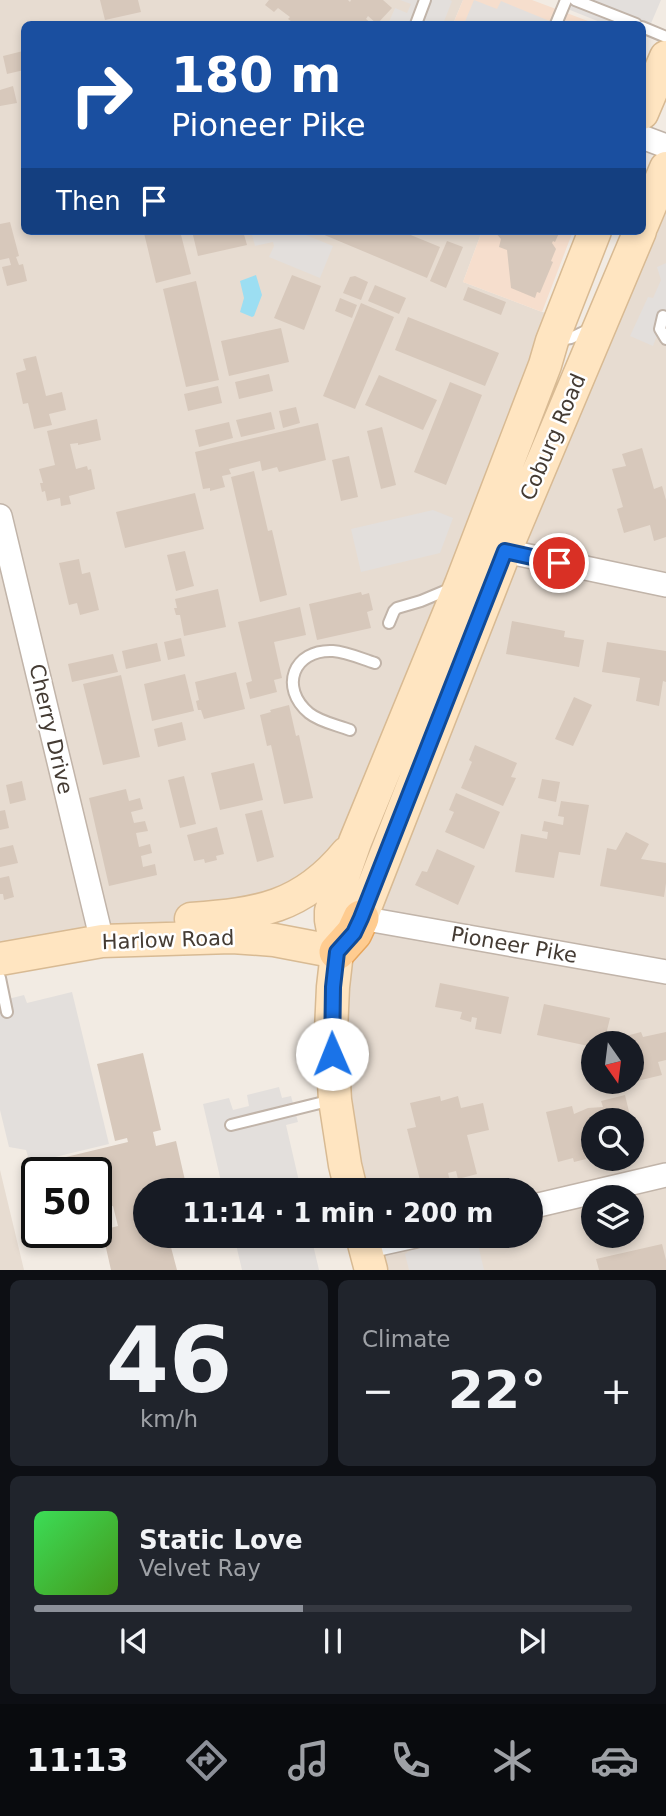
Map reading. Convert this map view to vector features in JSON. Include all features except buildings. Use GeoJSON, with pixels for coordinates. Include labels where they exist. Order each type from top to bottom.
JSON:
{"type":"FeatureCollection","features":[{"type":"Feature","properties":{"kind":"main road"},"geometry":{"type":"LineString","coordinates":[[646,104],[666,57]]}},
{"type":"Feature","properties":{"kind":"main road"},"geometry":{"type":"LineString","coordinates":[[646,216],[666,168]]}},
{"type":"Feature","properties":{"kind":"main road","name":"Coburg Road"},"geometry":{"type":"LineString","coordinates":[[337,952],[354,933],[361,918],[491,547],[552,341],[593,235]]}},
{"type":"Feature","properties":{"kind":"main road","name":"Coburg Road"},"geometry":{"type":"LineString","coordinates":[[348,1178],[335,1100],[331,1031],[337,952],[331,911],[355,842],[461,584],[491,547],[602,321],[638,235]]}},
{"type":"Feature","properties":{"kind":"main road"},"geometry":{"type":"LineString","coordinates":[[116,940],[155,924],[247,913],[284,903],[324,878],[355,842]]}},
{"type":"Feature","properties":{"kind":"main road","name":"Harlow Road"},"geometry":{"type":"LineString","coordinates":[[0,959],[116,940],[232,937],[289,942],[337,952]]}},
{"type":"Feature","properties":{"kind":"main road"},"geometry":{"type":"LineString","coordinates":[[116,940],[174,957],[283,961],[310,968],[333,987]]}},
{"type":"Feature","properties":{"kind":"street"},"geometry":{"type":"LineString","coordinates":[[646,138],[666,146]]}},
{"type":"Feature","properties":{"kind":"street","name":"Cherry Drive"},"geometry":{"type":"LineString","coordinates":[[0,516],[116,940]]}},
{"type":"Feature","properties":{"kind":"street"},"geometry":{"type":"LineString","coordinates":[[491,547],[666,585]]}},
{"type":"Feature","properties":{"kind":"street","name":"Pioneer Pike"},"geometry":{"type":"LineString","coordinates":[[361,918],[666,972]]}},
{"type":"Feature","properties":{"kind":"street"},"geometry":{"type":"LineString","coordinates":[[543,1205],[666,1175]]}},
{"type":"Feature","properties":{"kind":"lane"},"geometry":{"type":"LineString","coordinates":[[417,21],[425,0]]}},
{"type":"Feature","properties":{"kind":"lane"},"geometry":{"type":"LineString","coordinates":[[556,21],[566,0]]}},
{"type":"Feature","properties":{"kind":"lane"},"geometry":{"type":"LineString","coordinates":[[575,0],[628,21]]}},
{"type":"Feature","properties":{"kind":"lane"},"geometry":{"type":"LineString","coordinates":[[646,29],[666,37]]}},
{"type":"Feature","properties":{"kind":"lane"},"geometry":{"type":"LineString","coordinates":[[663,316],[660,329],[666,339]]}},
{"type":"Feature","properties":{"kind":"lane"},"geometry":{"type":"LineString","coordinates":[[552,341],[578,335],[602,321]]}},
{"type":"Feature","properties":{"kind":"lane"},"geometry":{"type":"LineString","coordinates":[[389,623],[397,608],[461,584]]}},
{"type":"Feature","properties":{"kind":"lane"},"geometry":{"type":"LineString","coordinates":[[350,730],[315,717],[305,709],[294,690],[295,669],[308,656],[325,651],[341,652],[375,663]]}},
{"type":"Feature","properties":{"kind":"lane"},"geometry":{"type":"LineString","coordinates":[[0,978],[7,1012]]}},
{"type":"Feature","properties":{"kind":"lane"},"geometry":{"type":"LineString","coordinates":[[231,1125],[335,1100]]}},
{"type":"Feature","properties":{"kind":"shaded area"},"geometry":{"type":"Polygon","coordinates":[[[0,0],[463,0],[454,21],[21,21],[21,235],[481,235],[463,282],[542,312],[561,316],[336,866],[227,916],[155,924],[0,959],[0,0]]]}},
{"type":"Feature","properties":{"kind":"shaded area"},"geometry":{"type":"Polygon","coordinates":[[[400,0],[452,1],[444,21],[389,21],[395,8],[407,13],[411,4],[400,0]]]}},
{"type":"Feature","properties":{"kind":"shaded area"},"geometry":{"type":"Polygon","coordinates":[[[463,0],[532,0],[588,21],[454,21],[463,0]]]}},
{"type":"Feature","properties":{"kind":"shaded area"},"geometry":{"type":"Polygon","coordinates":[[[474,0],[497,9],[501,1],[550,21],[465,21],[474,0]]]}},
{"type":"Feature","properties":{"kind":"shaded area"},"geometry":{"type":"Polygon","coordinates":[[[562,0],[661,0],[646,35],[646,21],[598,21],[560,6],[562,0]]]}},
{"type":"Feature","properties":{"kind":"shaded area"},"geometry":{"type":"Polygon","coordinates":[[[666,169],[666,1270],[371,1270],[365,1248],[543,1248],[543,1178],[349,1178],[337,1120],[348,940],[639,235],[646,235],[646,217],[666,169]]]}},
{"type":"Feature","properties":{"kind":"shaded area"},"geometry":{"type":"Polygon","coordinates":[[[252,235],[306,235],[333,246],[320,278],[269,257],[273,242],[255,246],[252,235]]]}},
{"type":"Feature","properties":{"kind":"shaded area"},"geometry":{"type":"Polygon","coordinates":[[[481,235],[571,235],[542,312],[463,282],[481,235]]]}},
{"type":"Feature","properties":{"kind":"shaded area"},"geometry":{"type":"Polygon","coordinates":[[[666,263],[666,332],[656,338],[653,346],[630,336],[648,297],[653,298],[661,280],[657,267],[666,263]]]}},
{"type":"Feature","properties":{"kind":"shaded area"},"geometry":{"type":"Polygon","coordinates":[[[433,510],[453,518],[440,553],[361,572],[351,529],[433,510]]]}},
{"type":"Feature","properties":{"kind":"shaded area"},"geometry":{"type":"Polygon","coordinates":[[[72,992],[109,1144],[55,1157],[28,1157],[26,1150],[9,1147],[0,1110],[0,1001],[24,995],[27,1003],[72,992]]]}},
{"type":"Feature","properties":{"kind":"shaded area"},"geometry":{"type":"Polygon","coordinates":[[[279,1087],[282,1098],[291,1096],[298,1122],[286,1125],[298,1178],[220,1178],[203,1104],[229,1098],[233,1110],[249,1106],[247,1095],[279,1087]]]}},
{"type":"Feature","properties":{"kind":"shaded area"},"geometry":{"type":"Polygon","coordinates":[[[0,1170],[24,1270],[0,1270],[0,1170]]]}},
{"type":"Feature","properties":{"kind":"shaded area"},"geometry":{"type":"Polygon","coordinates":[[[237,1248],[314,1248],[319,1270],[242,1270],[237,1248]]]}},
{"type":"Feature","properties":{"kind":"shaded area"},"geometry":{"type":"Polygon","coordinates":[[[479,1248],[484,1270],[409,1270],[405,1254],[411,1250],[479,1248]]]}},
{"type":"Feature","properties":{"kind":"water"},"geometry":{"type":"Polygon","coordinates":[[[256,275],[262,295],[252,317],[240,312],[244,298],[240,281],[256,275]]]}},
{"type":"Feature","properties":{"kind":"route"},"geometry":{"type":"LineString","coordinates":[[332,1054],[333,987],[337,952],[354,933],[361,918],[505,551],[559,563]]}}]}
